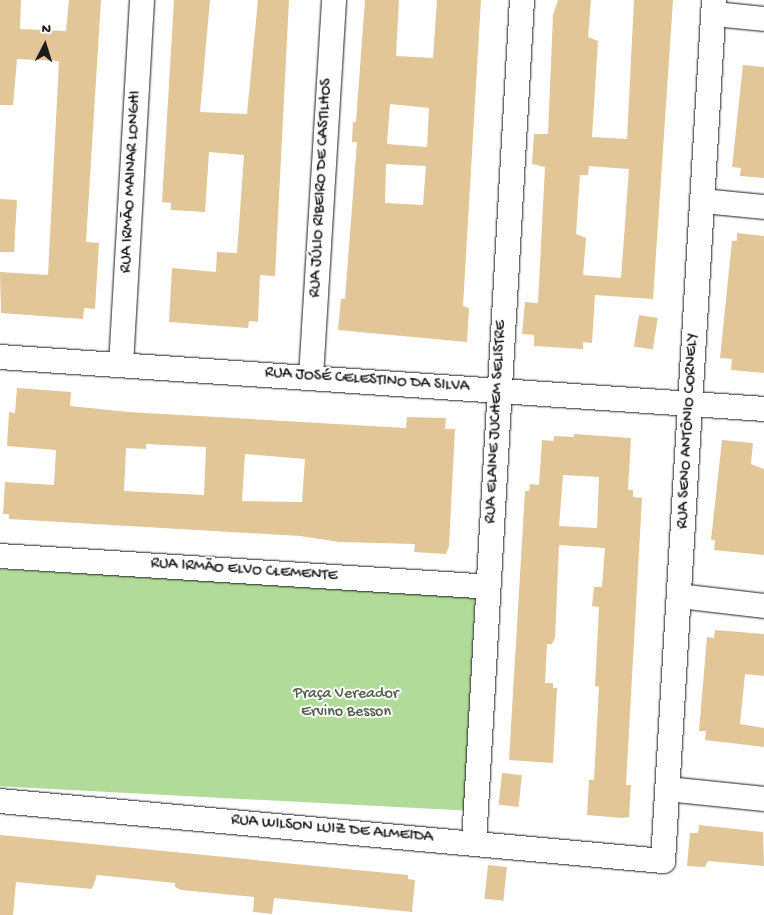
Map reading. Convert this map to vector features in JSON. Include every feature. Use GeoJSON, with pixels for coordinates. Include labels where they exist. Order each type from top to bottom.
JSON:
{"type":"FeatureCollection","features":[{"type":"Feature","properties":{"kind":"street","name":"RUA IRMÃO MAINAR LONGHI"},"geometry":{"type":"LineString","coordinates":[[121,365],[142,0]]}},
{"type":"Feature","properties":{"kind":"street","name":"RUA JÚLIO RIBEIRO DE CASTILHOS"},"geometry":{"type":"LineString","coordinates":[[311,377],[334,0]]}},
{"type":"Feature","properties":{"kind":"street","name":"RUA ELAINE JUCHEM SELISTRE"},"geometry":{"type":"LineString","coordinates":[[474,843],[522,0]]}},
{"type":"Feature","properties":{"kind":"street"},"geometry":{"type":"LineString","coordinates":[[714,7],[764,19]]}},
{"type":"Feature","properties":{"kind":"street","name":"RUA SENO ANTÔNIO CORNELY"},"geometry":{"type":"LineString","coordinates":[[663,861],[714,7]]}},
{"type":"Feature","properties":{"kind":"street"},"geometry":{"type":"LineString","coordinates":[[703,201],[764,207]]}},
{"type":"Feature","properties":{"kind":"street","name":"RUA JOSÉ CELESTINO DA SILVA"},"geometry":{"type":"LineString","coordinates":[[0,357],[690,402],[764,409]]}},
{"type":"Feature","properties":{"kind":"street","name":"RUA IRMÃO ELVO CLEMENTE"},"geometry":{"type":"LineString","coordinates":[[0,556],[488,586]]}},
{"type":"Feature","properties":{"kind":"street"},"geometry":{"type":"LineString","coordinates":[[679,596],[764,606]]}},
{"type":"Feature","properties":{"kind":"street"},"geometry":{"type":"LineString","coordinates":[[667,789],[764,799]]}},
{"type":"Feature","properties":{"kind":"street","name":"RUA WILSON LUIZ DE ALMEIDA"},"geometry":{"type":"LineString","coordinates":[[0,801],[663,861]]}},
{"type":"Feature","properties":{"kind":"green space","name":"Praça Vereador Ervino Besson"},"geometry":{"type":"Polygon","coordinates":[[[0,569],[475,594],[464,811],[0,786],[0,569]]]}},
{"type":"Feature","properties":{"kind":"building"},"geometry":{"type":"Polygon","coordinates":[[[0,0],[21,0],[20,29],[66,31],[69,0],[101,0],[86,242],[99,243],[95,309],[84,308],[83,319],[1,313],[0,272],[48,275],[59,61],[17,59],[13,105],[0,105],[0,0]]]}},
{"type":"Feature","properties":{"kind":"building"},"geometry":{"type":"Polygon","coordinates":[[[174,0],[210,0],[200,112],[247,114],[258,0],[289,0],[275,276],[260,275],[258,322],[249,321],[248,328],[169,322],[172,268],[216,272],[217,252],[237,253],[244,155],[209,152],[205,212],[171,210],[171,203],[162,202],[174,0]]]}},
{"type":"Feature","properties":{"kind":"building"},"geometry":{"type":"Polygon","coordinates":[[[365,0],[399,0],[396,56],[433,58],[437,0],[481,0],[463,306],[469,308],[467,342],[338,330],[341,299],[345,299],[357,142],[352,142],[353,122],[356,122],[365,0]],[[390,104],[387,144],[427,147],[429,108],[390,104]],[[386,164],[385,203],[423,205],[426,166],[386,164]]]}},
{"type":"Feature","properties":{"kind":"building"},"geometry":{"type":"Polygon","coordinates":[[[558,0],[591,0],[588,37],[598,41],[592,137],[627,139],[634,0],[673,0],[653,299],[595,295],[592,343],[583,342],[583,349],[534,346],[534,335],[522,334],[525,302],[538,303],[545,167],[532,164],[534,134],[548,134],[553,15],[558,0]],[[589,166],[588,175],[580,175],[576,234],[586,238],[583,275],[621,278],[629,169],[589,166]]]}},
{"type":"Feature","properties":{"kind":"building"},"geometry":{"type":"Polygon","coordinates":[[[743,65],[764,67],[764,178],[740,176],[741,168],[732,167],[743,65]]]}},
{"type":"Feature","properties":{"kind":"building"},"geometry":{"type":"Polygon","coordinates":[[[0,199],[17,200],[14,252],[0,252],[0,199]]]}},
{"type":"Feature","properties":{"kind":"building"},"geometry":{"type":"Polygon","coordinates":[[[737,233],[764,236],[764,373],[731,370],[732,359],[720,358],[732,241],[737,241],[737,233]]]}},
{"type":"Feature","properties":{"kind":"building"},"geometry":{"type":"Polygon","coordinates":[[[639,315],[658,318],[653,350],[634,347],[639,315]]]}},
{"type":"Feature","properties":{"kind":"building"},"geometry":{"type":"Polygon","coordinates":[[[17,388],[71,392],[70,406],[128,412],[406,428],[407,417],[446,418],[445,429],[455,429],[449,546],[446,554],[414,552],[415,544],[339,542],[300,536],[9,519],[9,514],[3,514],[5,482],[54,485],[56,450],[7,446],[9,412],[15,413],[17,388]],[[146,444],[146,449],[126,448],[124,491],[204,495],[206,447],[146,444]],[[245,454],[242,501],[302,502],[305,459],[245,454]]]}},
{"type":"Feature","properties":{"kind":"building"},"geometry":{"type":"Polygon","coordinates":[[[574,434],[631,438],[628,490],[633,490],[633,497],[642,498],[626,785],[631,785],[629,817],[622,818],[587,815],[589,780],[594,780],[599,687],[595,686],[599,607],[592,606],[594,587],[602,587],[605,548],[559,545],[555,638],[552,644],[547,644],[545,683],[553,683],[553,688],[557,688],[553,763],[509,760],[525,491],[529,491],[530,484],[539,485],[542,440],[554,441],[554,436],[574,437],[574,434]],[[563,475],[559,526],[597,528],[599,477],[563,475]]]}},
{"type":"Feature","properties":{"kind":"building"},"geometry":{"type":"Polygon","coordinates":[[[722,440],[753,443],[751,464],[764,469],[764,555],[714,550],[715,540],[711,540],[722,440]]]}},
{"type":"Feature","properties":{"kind":"building"},"geometry":{"type":"Polygon","coordinates":[[[715,630],[764,634],[764,676],[745,674],[740,724],[764,728],[764,747],[705,740],[706,731],[699,731],[707,637],[714,638],[715,630]]]}},
{"type":"Feature","properties":{"kind":"building"},"geometry":{"type":"Polygon","coordinates":[[[502,773],[522,775],[519,807],[499,805],[502,773]]]}},
{"type":"Feature","properties":{"kind":"building"},"geometry":{"type":"Polygon","coordinates":[[[699,825],[763,832],[764,866],[708,861],[705,867],[687,866],[690,833],[698,833],[699,825]]]}},
{"type":"Feature","properties":{"kind":"building"},"geometry":{"type":"Polygon","coordinates":[[[0,835],[408,875],[408,879],[415,880],[412,912],[274,898],[272,914],[253,912],[254,897],[181,890],[175,887],[175,883],[97,875],[92,889],[16,882],[13,915],[0,915],[0,835]]]}},
{"type":"Feature","properties":{"kind":"building"},"geometry":{"type":"Polygon","coordinates":[[[488,865],[507,867],[503,901],[484,899],[488,865]]]}}]}
